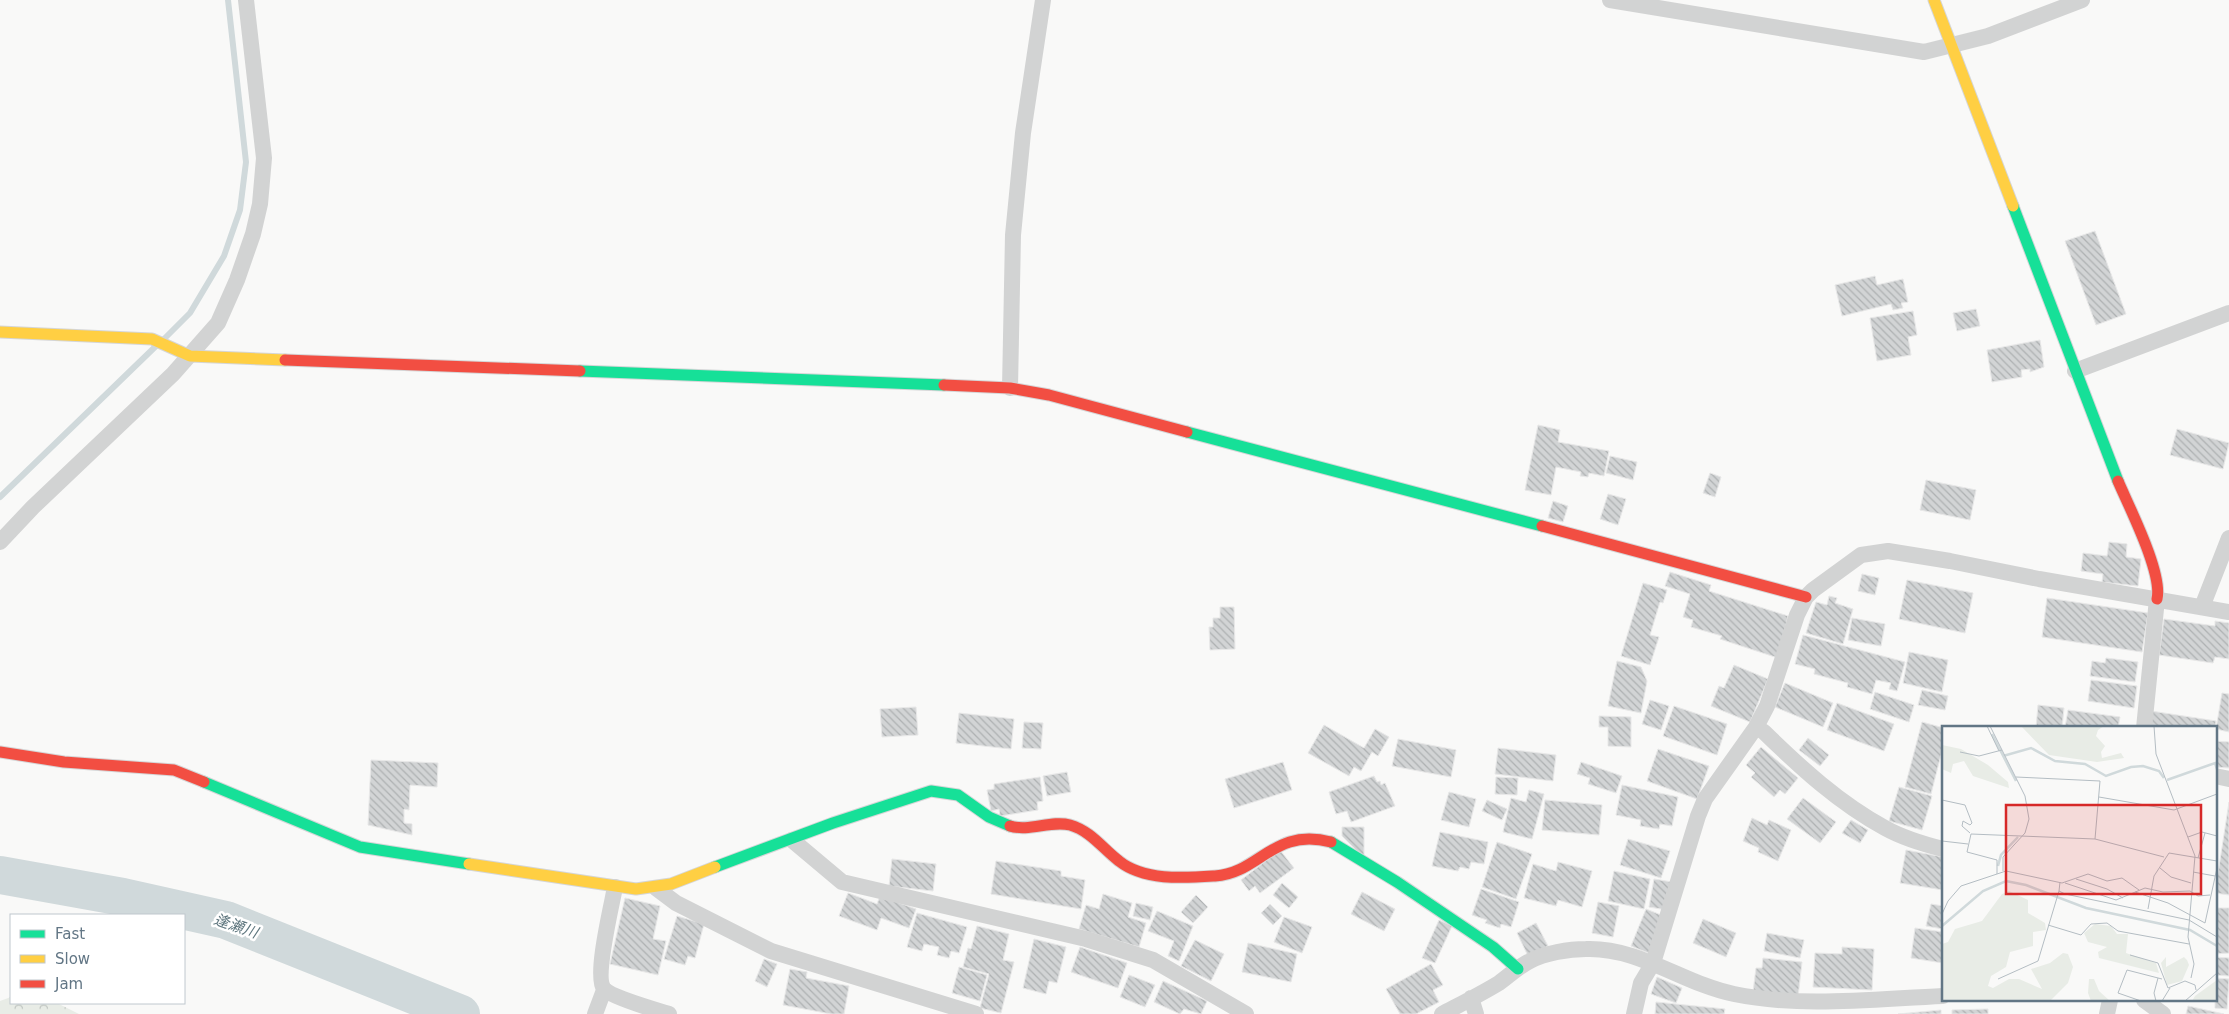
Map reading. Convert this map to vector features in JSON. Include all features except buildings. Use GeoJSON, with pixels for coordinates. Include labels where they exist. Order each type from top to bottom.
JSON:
{"type":"FeatureCollection","features":[{"type":"Feature","properties":{"kind":"street"},"geometry":{"type":"LineString","coordinates":[[0,542],[33,507],[190,356],[218,323],[237,280],[260,204],[264,158],[246,0]]}},
{"type":"Feature","properties":{"kind":"street"},"geometry":{"type":"LineString","coordinates":[[1010,388],[1013,235],[1023,133],[1043,0]]}},
{"type":"Feature","properties":{"kind":"street"},"geometry":{"type":"LineString","coordinates":[[1610,0],[1924,52],[1952,47],[1988,36],[2082,0]]}},
{"type":"Feature","properties":{"kind":"street"},"geometry":{"type":"LineString","coordinates":[[1934,0],[2075,371],[2155,572],[2159,590],[2144,726]]}},
{"type":"Feature","properties":{"kind":"street"},"geometry":{"type":"LineString","coordinates":[[2075,371],[2229,313]]}},
{"type":"Feature","properties":{"kind":"street"},"geometry":{"type":"LineString","coordinates":[[0,332],[152,339],[190,356],[1010,388],[1048,395],[1806,597]]}},
{"type":"Feature","properties":{"kind":"street"},"geometry":{"type":"LineString","coordinates":[[2202,608],[2229,538]]}},
{"type":"Feature","properties":{"kind":"street"},"geometry":{"type":"LineString","coordinates":[[1634,1014],[1641,983],[1653,963],[1698,816],[1705,799],[1756,727],[1767,706],[1797,615],[1806,597],[1861,555],[1888,552],[1950,561],[2229,612]]}},
{"type":"Feature","properties":{"kind":"street"},"geometry":{"type":"LineString","coordinates":[[1756,727],[1764,732],[1810,776],[1860,813],[1885,829],[1914,841],[1942,849]]}},
{"type":"Feature","properties":{"kind":"street"},"geometry":{"type":"LineString","coordinates":[[0,752],[64,762],[174,770],[360,847],[615,887],[656,888],[671,884],[931,791],[958,795],[995,820],[1014,827],[1071,825],[1090,835],[1118,861],[1130,869],[1156,876],[1217,876],[1241,868],[1278,845],[1305,838],[1323,839],[1334,843],[1397,882],[1493,947],[1518,969]]}},
{"type":"Feature","properties":{"kind":"street"},"geometry":{"type":"LineString","coordinates":[[2216,776],[2229,778]]}},
{"type":"Feature","properties":{"kind":"street"},"geometry":{"type":"LineString","coordinates":[[792,840],[842,882],[1086,939],[1154,960],[1246,1014]]}},
{"type":"Feature","properties":{"kind":"street"},"geometry":{"type":"LineString","coordinates":[[596,1010],[604,990],[600,974],[615,887]]}},
{"type":"Feature","properties":{"kind":"street"},"geometry":{"type":"LineString","coordinates":[[656,888],[676,903],[771,951],[976,1014]]}},
{"type":"Feature","properties":{"kind":"street"},"geometry":{"type":"LineString","coordinates":[[1442,1014],[1473,1006],[1530,961],[1585,949],[1621,954],[1653,963],[1732,994],[1791,1002],[1942,996]]}},
{"type":"Feature","properties":{"kind":"street"},"geometry":{"type":"LineString","coordinates":[[604,990],[668,1014]]}},
{"type":"Feature","properties":{"kind":"street"},"geometry":{"type":"LineString","coordinates":[[2147,1002],[2163,1014]]}},
{"type":"Feature","properties":{"kind":"green space"},"geometry":{"type":"Polygon","coordinates":[[[10,997],[10,1004],[59,1004],[79,1014],[0,1014],[0,1001],[10,997]]]}},
{"type":"Feature","properties":{"kind":"waterway"},"geometry":{"type":"LineString","coordinates":[[164,339],[190,313],[224,256],[240,210],[246,162],[228,0]]}},
{"type":"Feature","properties":{"kind":"waterway"},"geometry":{"type":"LineString","coordinates":[[0,497],[156,346]]}},
{"type":"Feature","properties":{"kind":"waterway","name":"逢瀬川"},"geometry":{"type":"LineString","coordinates":[[0,875],[123,897],[226,920],[461,1014]]}},
{"type":"Feature","properties":{"kind":"traffic: fast"},"geometry":{"type":"LineString","coordinates":[[2013,206],[2118,481]]}},
{"type":"Feature","properties":{"kind":"traffic: fast"},"geometry":{"type":"LineString","coordinates":[[580,371],[944,385]]}},
{"type":"Feature","properties":{"kind":"traffic: fast"},"geometry":{"type":"LineString","coordinates":[[1187,432],[1542,526]]}},
{"type":"Feature","properties":{"kind":"traffic: fast"},"geometry":{"type":"LineString","coordinates":[[204,782],[360,847],[469,864]]}},
{"type":"Feature","properties":{"kind":"traffic: fast"},"geometry":{"type":"LineString","coordinates":[[715,867],[833,823],[931,791],[958,795],[989,817],[1010,826]]}},
{"type":"Feature","properties":{"kind":"traffic: fast"},"geometry":{"type":"LineString","coordinates":[[1331,842],[1397,882],[1493,947],[1518,969]]}},
{"type":"Feature","properties":{"kind":"traffic: slow"},"geometry":{"type":"LineString","coordinates":[[1934,0],[2013,206]]}},
{"type":"Feature","properties":{"kind":"traffic: slow"},"geometry":{"type":"LineString","coordinates":[[0,332],[152,339],[190,356],[285,360]]}},
{"type":"Feature","properties":{"kind":"traffic: slow"},"geometry":{"type":"LineString","coordinates":[[469,864],[636,889],[671,884],[715,867]]}},
{"type":"Feature","properties":{"kind":"traffic: jam"},"geometry":{"type":"LineString","coordinates":[[285,360],[580,371]]}},
{"type":"Feature","properties":{"kind":"traffic: jam"},"geometry":{"type":"LineString","coordinates":[[944,385],[1010,388],[1049,395],[1187,432]]}},
{"type":"Feature","properties":{"kind":"traffic: jam"},"geometry":{"type":"LineString","coordinates":[[2118,481],[2150,557],[2155,573],[2157,599]]}},
{"type":"Feature","properties":{"kind":"traffic: jam"},"geometry":{"type":"LineString","coordinates":[[1542,526],[1806,597]]}},
{"type":"Feature","properties":{"kind":"traffic: jam"},"geometry":{"type":"LineString","coordinates":[[0,752],[64,762],[174,770],[204,782]]}},
{"type":"Feature","properties":{"kind":"traffic: jam"},"geometry":{"type":"LineString","coordinates":[[1010,826],[1025,828],[1055,824],[1070,825],[1084,831],[1119,861],[1129,867],[1140,872],[1165,877],[1215,876],[1231,873],[1281,845],[1311,839],[1331,842]]}}]}
